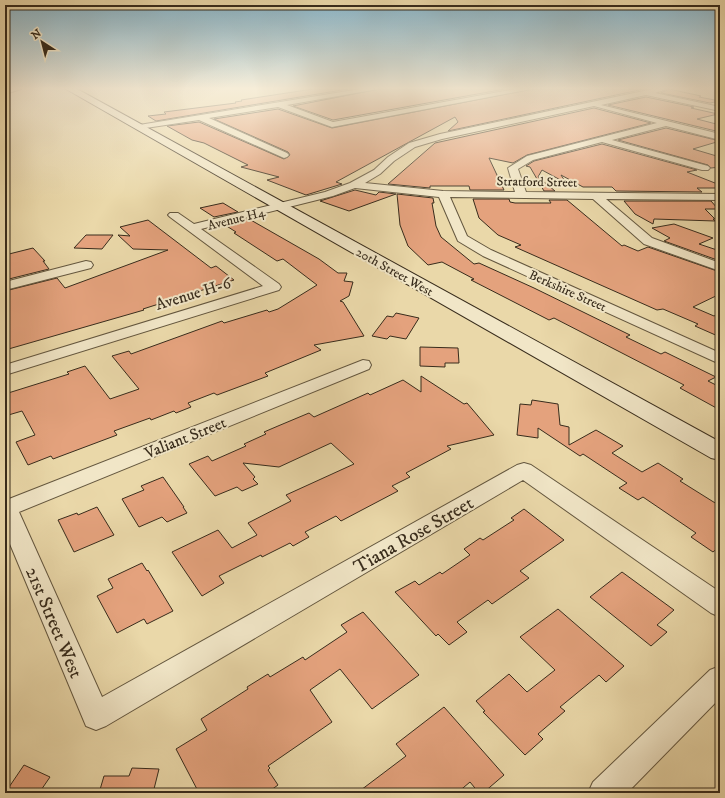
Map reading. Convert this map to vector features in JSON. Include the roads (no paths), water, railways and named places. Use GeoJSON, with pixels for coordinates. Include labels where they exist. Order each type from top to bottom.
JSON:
{"type":"FeatureCollection","features":[{"type":"Feature","properties":{"kind":"main road","name":"20th Street West"},"geometry":{"type":"LineString","coordinates":[[139,127],[720,452]]}},
{"type":"Feature","properties":{"kind":"street"},"geometry":{"type":"LineString","coordinates":[[139,127],[144,126]]}},
{"type":"Feature","properties":{"kind":"street"},"geometry":{"type":"LineString","coordinates":[[220,126],[284,155]]}},
{"type":"Feature","properties":{"kind":"street","name":"Avenue H4"},"geometry":{"type":"LineString","coordinates":[[192,228],[329,194],[354,185],[377,172],[391,159],[412,145],[440,137],[491,126]]}},
{"type":"Feature","properties":{"kind":"street"},"geometry":{"type":"LineString","coordinates":[[521,194],[513,168],[530,158],[654,126]]}},
{"type":"Feature","properties":{"kind":"street"},"geometry":{"type":"LineString","coordinates":[[680,126],[720,137]]}},
{"type":"Feature","properties":{"kind":"street"},"geometry":{"type":"LineString","coordinates":[[601,139],[706,168]]}},
{"type":"Feature","properties":{"kind":"street","name":"Stratford Street"},"geometry":{"type":"LineString","coordinates":[[354,185],[443,194],[720,197]]}},
{"type":"Feature","properties":{"kind":"street","name":"Berkshire Street"},"geometry":{"type":"LineString","coordinates":[[443,194],[462,238],[487,253],[720,359]]}},
{"type":"Feature","properties":{"kind":"street"},"geometry":{"type":"LineString","coordinates":[[596,196],[648,241],[720,267]]}},
{"type":"Feature","properties":{"kind":"street","name":"Avenue H-6"},"geometry":{"type":"LineString","coordinates":[[5,370],[274,287],[174,215]]}},
{"type":"Feature","properties":{"kind":"street"},"geometry":{"type":"LineString","coordinates":[[5,286],[86,264]]}},
{"type":"Feature","properties":{"kind":"street","name":"Valiant Street"},"geometry":{"type":"LineString","coordinates":[[6,507],[363,365]]}},
{"type":"Feature","properties":{"kind":"street","name":"Tiana Rose Street"},"geometry":{"type":"LineString","coordinates":[[96,716],[524,470],[720,606]]}},
{"type":"Feature","properties":{"kind":"street","name":"21st Street West"},"geometry":{"type":"LineString","coordinates":[[6,507],[96,716]]}},
{"type":"Feature","properties":{"kind":"street"},"geometry":{"type":"LineString","coordinates":[[604,793],[720,679]]}}]}
